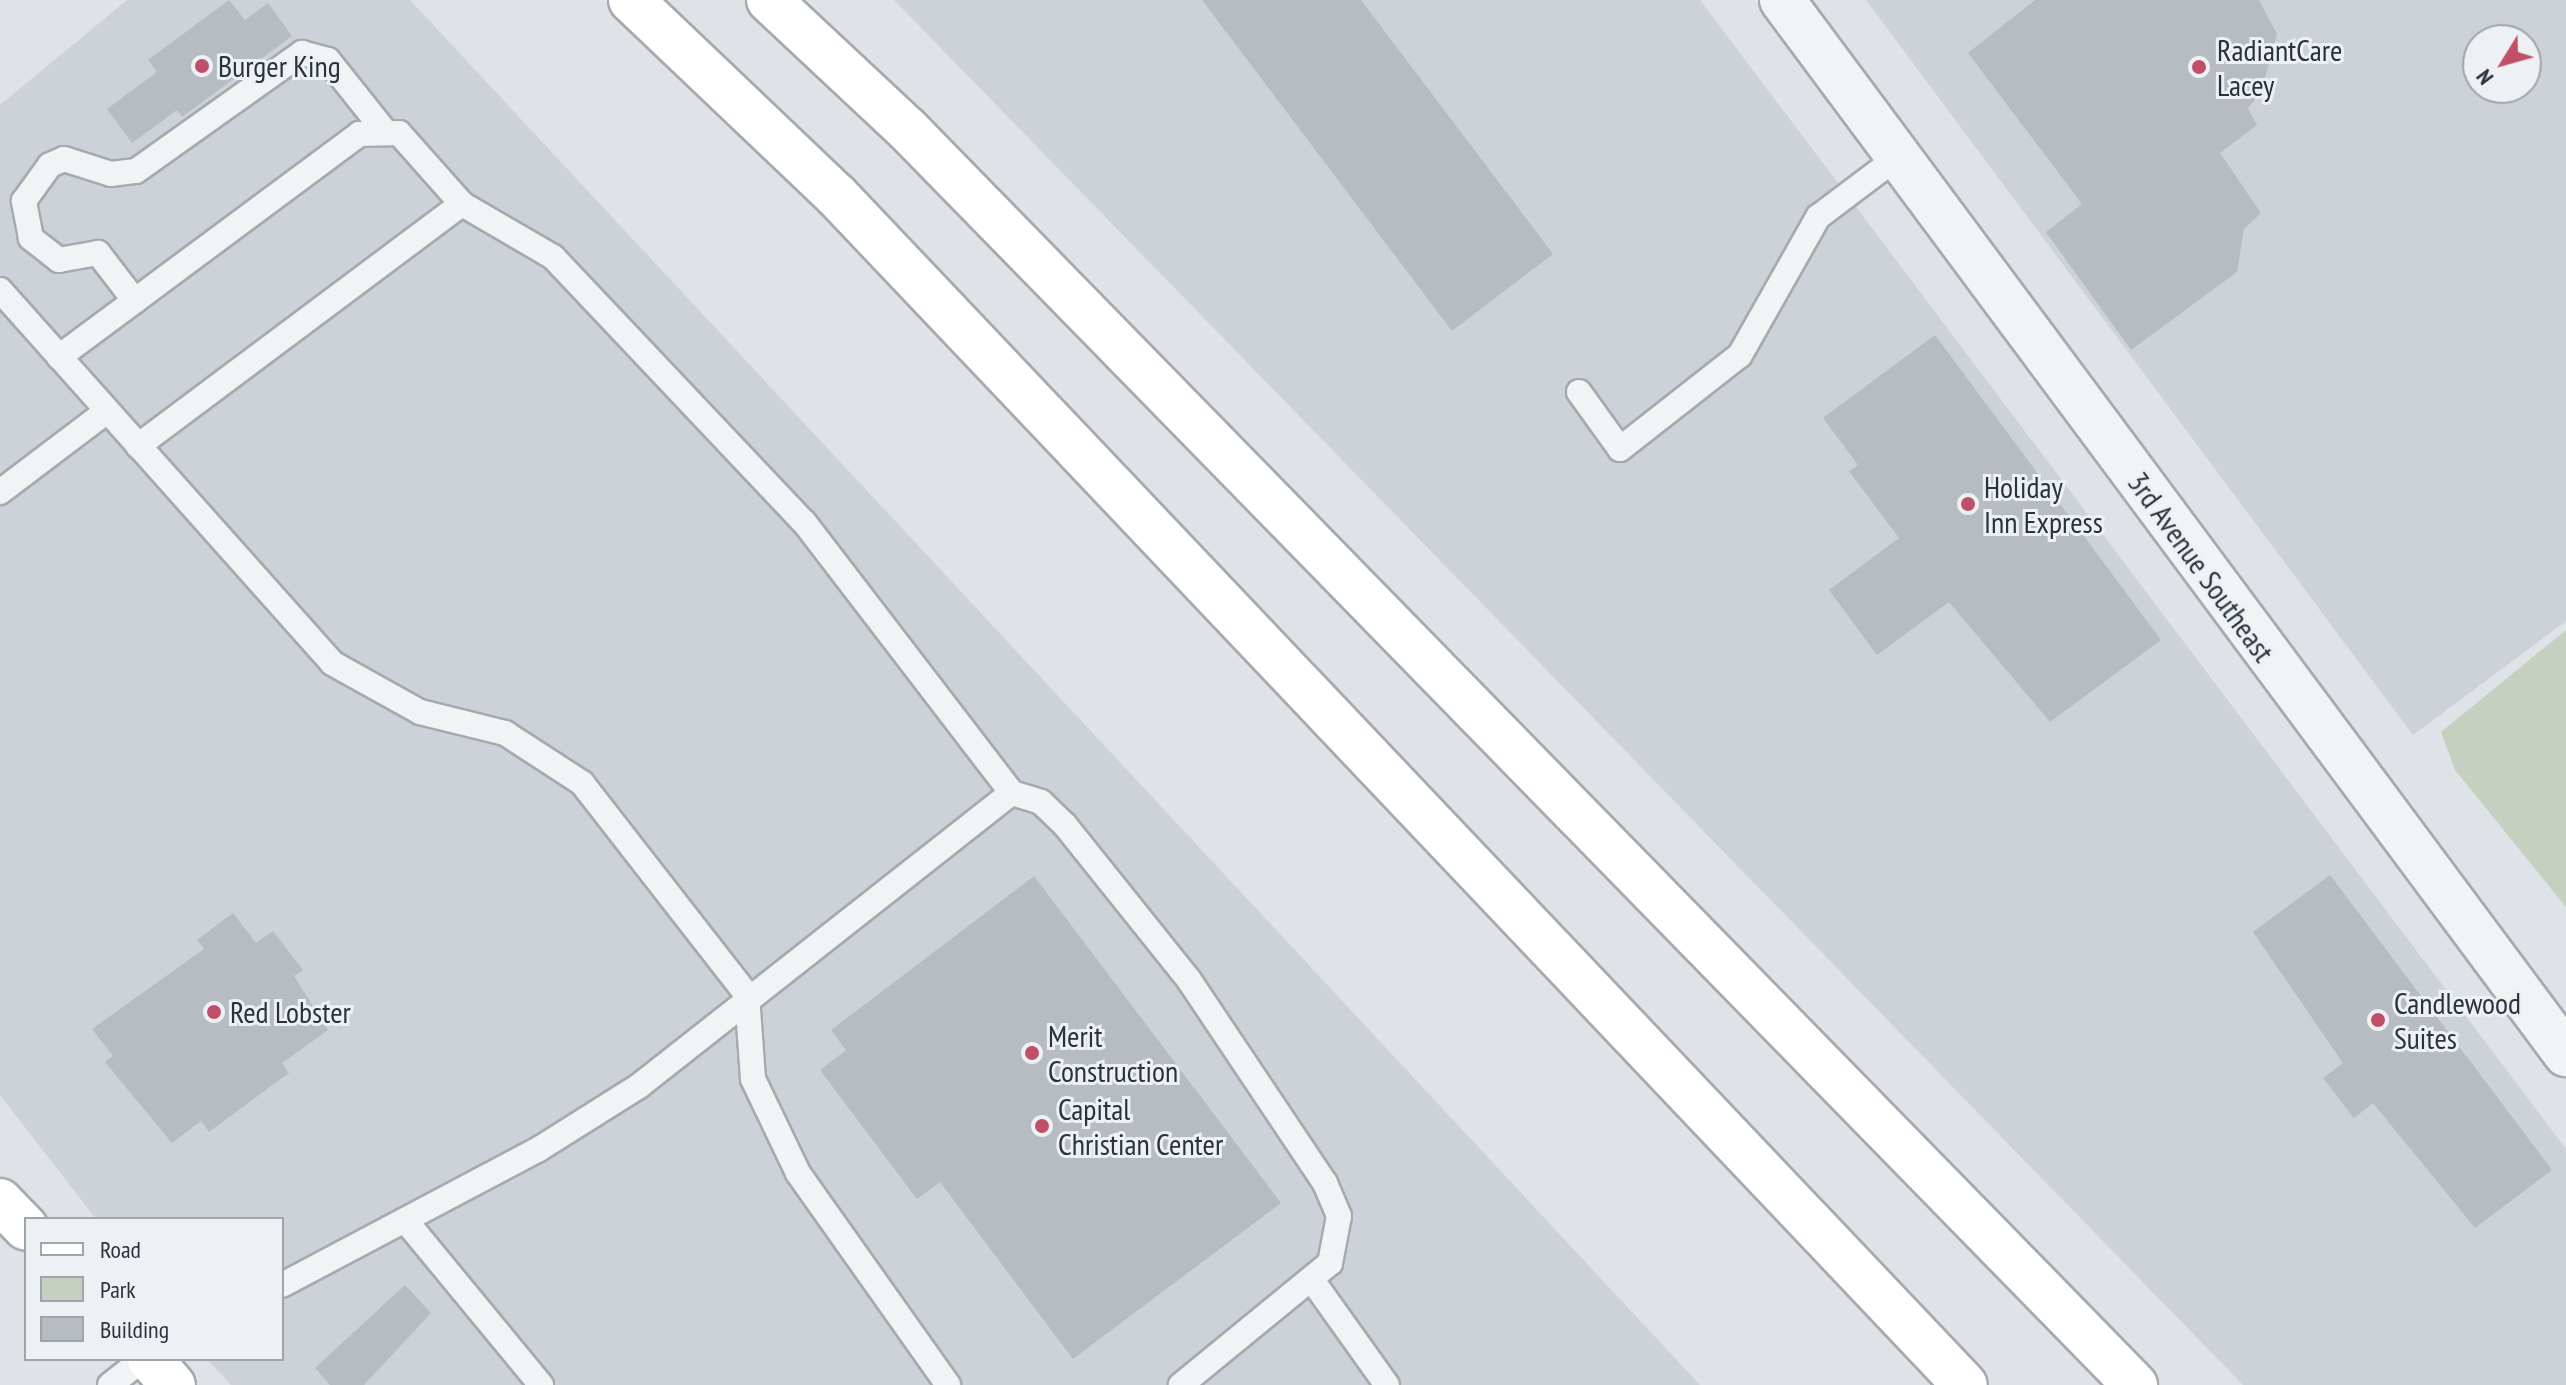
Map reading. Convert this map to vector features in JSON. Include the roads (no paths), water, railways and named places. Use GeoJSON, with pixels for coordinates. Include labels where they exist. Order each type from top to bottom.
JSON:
{"type":"FeatureCollection","features":[{"type":"Feature","properties":{"kind":"main road"},"geometry":{"type":"LineString","coordinates":[[631,0],[847,206],[1965,1385]]}},
{"type":"Feature","properties":{"kind":"main road"},"geometry":{"type":"LineString","coordinates":[[769,0],[907,129],[2135,1385]]}},
{"type":"Feature","properties":{"kind":"main road"},"geometry":{"type":"LineString","coordinates":[[0,1201],[24,1226]]}},
{"type":"Feature","properties":{"kind":"main road"},"geometry":{"type":"LineString","coordinates":[[152,1361],[173,1385]]}},
{"type":"Feature","properties":{"kind":"street","name":"3rd Avenue Southeast"},"geometry":{"type":"LineString","coordinates":[[1782,0],[2566,1054]]}},
{"type":"Feature","properties":{"kind":"lane"},"geometry":{"type":"LineString","coordinates":[[135,301],[98,253],[59,260],[31,238],[24,201],[50,165],[64,159],[111,174],[136,171],[286,57],[302,53],[328,60],[382,128],[410,139],[462,204],[553,257],[804,522],[1012,793],[1041,802],[1065,825],[1189,980],[1325,1183],[1339,1216],[1338,1241],[1312,1280],[1181,1385]]}},
{"type":"Feature","properties":{"kind":"lane"},"geometry":{"type":"LineString","coordinates":[[59,357],[359,134],[382,128]]}},
{"type":"Feature","properties":{"kind":"lane"},"geometry":{"type":"LineString","coordinates":[[1579,392],[1620,449],[1740,355],[1818,217],[1899,156]]}},
{"type":"Feature","properties":{"kind":"lane"},"geometry":{"type":"LineString","coordinates":[[138,446],[462,204]]}},
{"type":"Feature","properties":{"kind":"lane"},"geometry":{"type":"LineString","coordinates":[[1,292],[332,663],[420,712],[505,733],[582,783],[747,995],[753,1079],[798,1173],[948,1385]]}},
{"type":"Feature","properties":{"kind":"lane"},"geometry":{"type":"LineString","coordinates":[[0,492],[107,411]]}},
{"type":"Feature","properties":{"kind":"lane"},"geometry":{"type":"LineString","coordinates":[[284,1284],[539,1149],[639,1086],[747,995],[1012,793]]}},
{"type":"Feature","properties":{"kind":"lane"},"geometry":{"type":"LineString","coordinates":[[405,1220],[541,1385]]}},
{"type":"Feature","properties":{"kind":"lane"},"geometry":{"type":"LineString","coordinates":[[1312,1280],[1387,1385]]}},
{"type":"Feature","properties":{"kind":"lane"},"geometry":{"type":"LineString","coordinates":[[110,1385],[140,1361]]}},
{"type":"Feature","properties":{"kind":"place","name":"Burger King"},"geometry":{"type":"Point","coordinates":[202,66]}},
{"type":"Feature","properties":{"kind":"place","name":"RadiantCare Lacey"},"geometry":{"type":"Point","coordinates":[2199,67]}},
{"type":"Feature","properties":{"kind":"place","name":"Holiday Inn Express"},"geometry":{"type":"Point","coordinates":[1968,504]}},
{"type":"Feature","properties":{"kind":"place","name":"Red Lobster"},"geometry":{"type":"Point","coordinates":[214,1012]}},
{"type":"Feature","properties":{"kind":"place","name":"Candlewood Suites"},"geometry":{"type":"Point","coordinates":[2378,1020]}},
{"type":"Feature","properties":{"kind":"place","name":"Merit Construction"},"geometry":{"type":"Point","coordinates":[1032,1053]}},
{"type":"Feature","properties":{"kind":"place","name":"Capital Christian Center"},"geometry":{"type":"Point","coordinates":[1042,1126]}}]}
